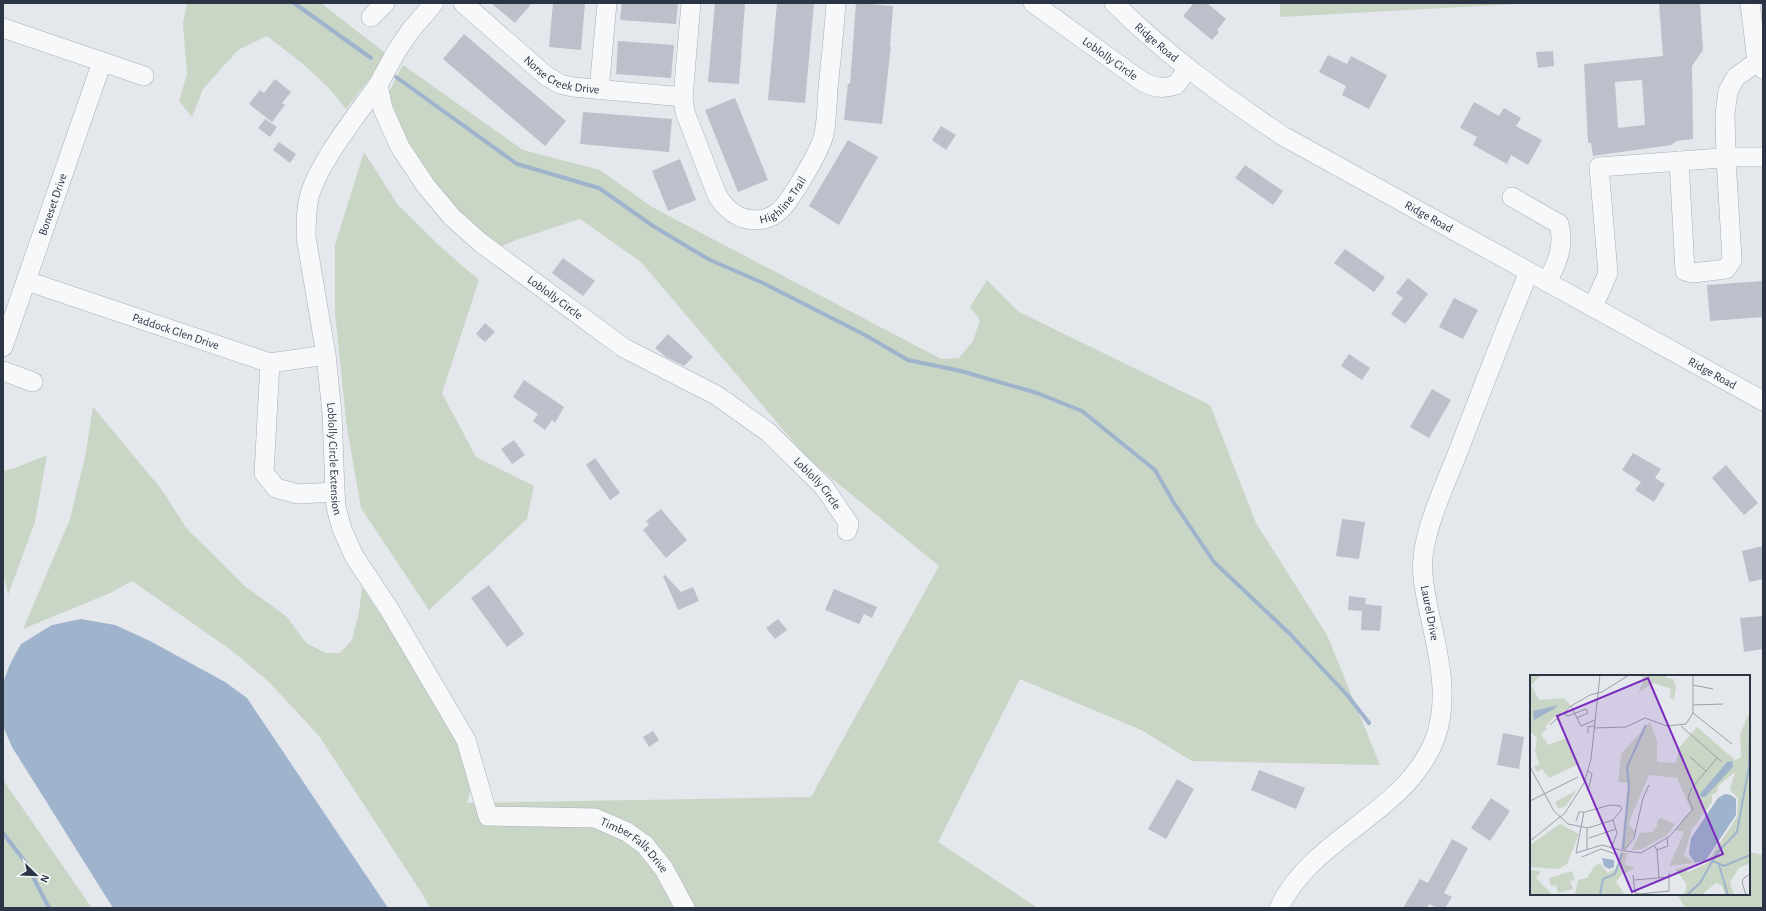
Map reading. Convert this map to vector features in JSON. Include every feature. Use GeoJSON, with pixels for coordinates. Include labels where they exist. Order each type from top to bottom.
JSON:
{"type":"FeatureCollection","features":[{"type":"Feature","properties":{"kind":"street"},"geometry":{"type":"LineString","coordinates":[[371,17],[385,3]]}},
{"type":"Feature","properties":{"kind":"street"},"geometry":{"type":"LineString","coordinates":[[378,85],[396,52],[410,31],[434,3]]}},
{"type":"Feature","properties":{"kind":"street","name":"Norse Creek Drive"},"geometry":{"type":"LineString","coordinates":[[463,3],[546,75],[560,84],[599,90],[683,97]]}},
{"type":"Feature","properties":{"kind":"street"},"geometry":{"type":"LineString","coordinates":[[599,90],[607,3]]}},
{"type":"Feature","properties":{"kind":"street","name":"Highline Trail"},"geometry":{"type":"LineString","coordinates":[[691,3],[683,97],[685,112],[717,195],[722,204],[734,214],[744,219],[758,220],[769,217],[778,212],[788,202],[824,134],[836,3]]}},
{"type":"Feature","properties":{"kind":"street","name":"Loblolly Circle"},"geometry":{"type":"LineString","coordinates":[[1033,3],[1144,82],[1154,87],[1160,88],[1176,85],[1188,68]]}},
{"type":"Feature","properties":{"kind":"street","name":"Ridge Road"},"geometry":{"type":"LineString","coordinates":[[1114,3],[1162,48],[1232,102],[1283,136],[1763,401]]}},
{"type":"Feature","properties":{"kind":"street"},"geometry":{"type":"LineString","coordinates":[[1679,161],[1685,271],[1693,273],[1726,269],[1732,260],[1726,158],[1725,114],[1728,91],[1736,77],[1760,65],[1750,3]]}},
{"type":"Feature","properties":{"kind":"street"},"geometry":{"type":"LineString","coordinates":[[3,28],[144,76]]}},
{"type":"Feature","properties":{"kind":"street","name":"Boneset Drive"},"geometry":{"type":"LineString","coordinates":[[3,347],[102,62]]}},
{"type":"Feature","properties":{"kind":"street","name":"Loblolly Circle Extension"},"geometry":{"type":"LineString","coordinates":[[378,85],[320,171],[310,194],[307,208],[306,237],[326,355],[332,413],[336,507],[342,529],[354,556],[389,609],[466,740],[488,816]]}},
{"type":"Feature","properties":{"kind":"street","name":"Loblolly Circle"},"geometry":{"type":"LineString","coordinates":[[378,85],[384,109],[400,147],[426,186],[452,217],[481,243],[624,348],[716,395],[768,432],[824,487],[849,524],[847,531]]}},
{"type":"Feature","properties":{"kind":"street"},"geometry":{"type":"LineString","coordinates":[[1593,307],[1608,272],[1599,167],[1726,158],[1763,158]]}},
{"type":"Feature","properties":{"kind":"street"},"geometry":{"type":"LineString","coordinates":[[1512,197],[1559,224],[1561,233],[1558,260],[1547,282]]}},
{"type":"Feature","properties":{"kind":"street","name":"Laurel Drive"},"geometry":{"type":"LineString","coordinates":[[1279,908],[1292,884],[1315,860],[1402,788],[1418,772],[1436,735],[1442,692],[1438,655],[1423,582],[1422,565],[1424,546],[1451,470],[1507,323],[1529,272]]}},
{"type":"Feature","properties":{"kind":"street","name":"Paddock Glen Drive"},"geometry":{"type":"LineString","coordinates":[[27,281],[270,363],[326,355]]}},
{"type":"Feature","properties":{"kind":"street"},"geometry":{"type":"LineString","coordinates":[[270,363],[264,473],[276,488],[298,494],[335,492]]}},
{"type":"Feature","properties":{"kind":"street"},"geometry":{"type":"LineString","coordinates":[[3,370],[33,382]]}},
{"type":"Feature","properties":{"kind":"street","name":"Timber Falls Drive"},"geometry":{"type":"LineString","coordinates":[[488,816],[595,818],[627,832],[645,845],[664,869],[685,908]]}},
{"type":"Feature","properties":{"kind":"green space"},"geometry":{"type":"Polygon","coordinates":[[[187,3],[321,3],[385,53],[372,76],[346,109],[319,78],[267,36],[238,50],[203,89],[192,117],[179,101],[187,74],[183,24],[187,3]]]}},
{"type":"Feature","properties":{"kind":"green space"},"geometry":{"type":"Polygon","coordinates":[[[1280,3],[1533,3],[1280,17],[1280,3]]]}},
{"type":"Feature","properties":{"kind":"green space"},"geometry":{"type":"Polygon","coordinates":[[[403,65],[523,150],[600,170],[652,207],[941,359],[959,358],[973,341],[980,320],[970,307],[987,280],[1019,312],[1210,405],[1256,523],[1327,635],[1380,765],[1192,761],[1141,730],[1020,679],[938,842],[1038,908],[430,908],[319,736],[268,681],[231,650],[132,581],[110,593],[23,629],[70,519],[85,457],[93,407],[162,490],[187,529],[246,587],[287,617],[306,643],[326,653],[340,653],[352,640],[359,612],[362,587],[454,724],[475,776],[467,803],[811,797],[939,566],[808,459],[641,262],[580,219],[516,240],[496,249],[463,218],[412,153],[388,94],[403,65]]]}},
{"type":"Feature","properties":{"kind":"green space"},"geometry":{"type":"Polygon","coordinates":[[[364,152],[398,205],[443,249],[479,280],[442,393],[476,457],[534,486],[527,519],[429,610],[361,508],[347,428],[335,313],[335,245],[364,152]]]}},
{"type":"Feature","properties":{"kind":"green space"},"geometry":{"type":"Polygon","coordinates":[[[47,455],[35,522],[8,595],[3,572],[3,471],[15,468],[47,455]]]}},
{"type":"Feature","properties":{"kind":"green space"},"geometry":{"type":"Polygon","coordinates":[[[3,780],[92,908],[3,908],[3,780]]]}},
{"type":"Feature","properties":{"kind":"green space"},"geometry":{"type":"Polygon","coordinates":[[[1750,852],[1763,855],[1763,908],[1685,908],[1678,895],[1750,895],[1750,852]]]}},
{"type":"Feature","properties":{"kind":"water"},"geometry":{"type":"Polygon","coordinates":[[[81,619],[115,625],[150,641],[225,682],[247,698],[388,908],[113,908],[12,747],[3,726],[3,683],[10,664],[21,644],[52,625],[81,619]]]}},
{"type":"Feature","properties":{"kind":"building"},"geometry":{"type":"Polygon","coordinates":[[[491,3],[532,3],[515,23],[491,3]]]}},
{"type":"Feature","properties":{"kind":"building"},"geometry":{"type":"Polygon","coordinates":[[[553,3],[585,3],[581,50],[549,47],[553,3]]]}},
{"type":"Feature","properties":{"kind":"building"},"geometry":{"type":"Polygon","coordinates":[[[622,3],[678,3],[676,24],[620,20],[622,3]]]}},
{"type":"Feature","properties":{"kind":"building"},"geometry":{"type":"Polygon","coordinates":[[[715,3],[745,3],[739,84],[708,82],[715,3]]]}},
{"type":"Feature","properties":{"kind":"building"},"geometry":{"type":"Polygon","coordinates":[[[777,3],[814,3],[805,103],[768,100],[777,3]]]}},
{"type":"Feature","properties":{"kind":"building"},"geometry":{"type":"Polygon","coordinates":[[[856,3],[893,6],[891,46],[882,124],[844,120],[848,83],[850,84],[856,3]]]}},
{"type":"Feature","properties":{"kind":"building"},"geometry":{"type":"Polygon","coordinates":[[[1194,3],[1207,3],[1226,19],[1217,30],[1219,32],[1212,40],[1183,16],[1194,3]]]}},
{"type":"Feature","properties":{"kind":"building"},"geometry":{"type":"Polygon","coordinates":[[[1659,3],[1700,3],[1703,50],[1692,66],[1693,139],[1677,141],[1671,145],[1593,156],[1591,143],[1588,143],[1584,64],[1663,56],[1659,3]],[[1642,80],[1615,82],[1618,128],[1645,125],[1642,80]]]}},
{"type":"Feature","properties":{"kind":"building"},"geometry":{"type":"Polygon","coordinates":[[[464,34],[566,121],[545,146],[443,59],[464,34]]]}},
{"type":"Feature","properties":{"kind":"building"},"geometry":{"type":"Polygon","coordinates":[[[618,41],[674,45],[671,78],[616,74],[618,41]]]}},
{"type":"Feature","properties":{"kind":"building"},"geometry":{"type":"Polygon","coordinates":[[[1553,51],[1554,66],[1538,68],[1536,52],[1553,51]]]}},
{"type":"Feature","properties":{"kind":"building"},"geometry":{"type":"Polygon","coordinates":[[[1328,55],[1347,64],[1351,56],[1387,75],[1369,109],[1342,95],[1346,86],[1319,72],[1328,55]]]}},
{"type":"Feature","properties":{"kind":"building"},"geometry":{"type":"Polygon","coordinates":[[[275,79],[291,92],[282,103],[285,105],[272,122],[249,104],[260,90],[264,93],[275,79]]]}},
{"type":"Feature","properties":{"kind":"building"},"geometry":{"type":"Polygon","coordinates":[[[735,98],[768,180],[738,192],[705,110],[735,98]]]}},
{"type":"Feature","properties":{"kind":"building"},"geometry":{"type":"Polygon","coordinates":[[[1474,102],[1499,116],[1504,108],[1521,118],[1516,126],[1542,140],[1528,165],[1511,155],[1507,164],[1473,145],[1477,137],[1460,128],[1474,102]]]}},
{"type":"Feature","properties":{"kind":"building"},"geometry":{"type":"Polygon","coordinates":[[[583,112],[672,119],[669,152],[580,144],[583,112]]]}},
{"type":"Feature","properties":{"kind":"building"},"geometry":{"type":"Polygon","coordinates":[[[265,119],[277,127],[270,137],[258,128],[265,119]]]}},
{"type":"Feature","properties":{"kind":"building"},"geometry":{"type":"Polygon","coordinates":[[[941,126],[956,135],[946,150],[932,140],[941,126]]]}},
{"type":"Feature","properties":{"kind":"building"},"geometry":{"type":"Polygon","coordinates":[[[848,140],[878,157],[839,225],[809,206],[848,140]]]}},
{"type":"Feature","properties":{"kind":"building"},"geometry":{"type":"Polygon","coordinates":[[[279,142],[296,154],[290,163],[273,150],[279,142]]]}},
{"type":"Feature","properties":{"kind":"building"},"geometry":{"type":"Polygon","coordinates":[[[680,159],[696,200],[668,211],[652,171],[680,159]]]}},
{"type":"Feature","properties":{"kind":"building"},"geometry":{"type":"Polygon","coordinates":[[[1245,165],[1283,191],[1273,205],[1235,178],[1245,165]]]}},
{"type":"Feature","properties":{"kind":"building"},"geometry":{"type":"Polygon","coordinates":[[[1345,249],[1385,277],[1374,292],[1334,263],[1345,249]]]}},
{"type":"Feature","properties":{"kind":"building"},"geometry":{"type":"Polygon","coordinates":[[[563,258],[595,281],[583,296],[552,273],[563,258]]]}},
{"type":"Feature","properties":{"kind":"building"},"geometry":{"type":"Polygon","coordinates":[[[1408,278],[1428,294],[1405,324],[1391,314],[1403,298],[1396,293],[1408,278]]]}},
{"type":"Feature","properties":{"kind":"building"},"geometry":{"type":"Polygon","coordinates":[[[1763,281],[1763,317],[1710,321],[1707,285],[1763,281]]]}},
{"type":"Feature","properties":{"kind":"building"},"geometry":{"type":"Polygon","coordinates":[[[1454,298],[1478,310],[1463,339],[1439,327],[1454,298]]]}},
{"type":"Feature","properties":{"kind":"building"},"geometry":{"type":"Polygon","coordinates":[[[485,323],[495,332],[485,342],[476,334],[485,323]]]}},
{"type":"Feature","properties":{"kind":"building"},"geometry":{"type":"Polygon","coordinates":[[[668,334],[693,357],[684,366],[666,357],[655,348],[668,334]]]}},
{"type":"Feature","properties":{"kind":"building"},"geometry":{"type":"Polygon","coordinates":[[[1349,354],[1370,368],[1362,380],[1341,366],[1349,354]]]}},
{"type":"Feature","properties":{"kind":"building"},"geometry":{"type":"Polygon","coordinates":[[[524,380],[564,407],[555,423],[552,420],[545,430],[533,421],[538,414],[513,397],[524,380]]]}},
{"type":"Feature","properties":{"kind":"building"},"geometry":{"type":"Polygon","coordinates":[[[1432,389],[1451,400],[1429,438],[1410,427],[1432,389]]]}},
{"type":"Feature","properties":{"kind":"building"},"geometry":{"type":"Polygon","coordinates":[[[514,440],[525,455],[512,464],[501,449],[514,440]]]}},
{"type":"Feature","properties":{"kind":"building"},"geometry":{"type":"Polygon","coordinates":[[[1633,453],[1661,469],[1655,478],[1665,484],[1654,502],[1635,490],[1641,482],[1622,470],[1633,453]]]}},
{"type":"Feature","properties":{"kind":"building"},"geometry":{"type":"Polygon","coordinates":[[[595,458],[620,493],[610,500],[586,465],[595,458]]]}},
{"type":"Feature","properties":{"kind":"building"},"geometry":{"type":"Polygon","coordinates":[[[1726,465],[1758,503],[1744,515],[1712,478],[1726,465]]]}},
{"type":"Feature","properties":{"kind":"building"},"geometry":{"type":"Polygon","coordinates":[[[661,509],[687,540],[666,558],[643,530],[649,525],[646,521],[661,509]]]}},
{"type":"Feature","properties":{"kind":"building"},"geometry":{"type":"Polygon","coordinates":[[[1342,519],[1365,522],[1359,559],[1336,556],[1342,519]]]}},
{"type":"Feature","properties":{"kind":"building"},"geometry":{"type":"Polygon","coordinates":[[[1763,546],[1763,579],[1749,582],[1742,551],[1763,546]]]}},
{"type":"Feature","properties":{"kind":"building"},"geometry":{"type":"Polygon","coordinates":[[[665,575],[681,592],[693,587],[699,601],[678,610],[663,576],[665,575]]]}},
{"type":"Feature","properties":{"kind":"building"},"geometry":{"type":"Polygon","coordinates":[[[489,585],[524,634],[507,647],[471,598],[489,585]]]}},
{"type":"Feature","properties":{"kind":"building"},"geometry":{"type":"Polygon","coordinates":[[[834,589],[877,607],[872,618],[864,614],[859,624],[825,610],[834,589]]]}},
{"type":"Feature","properties":{"kind":"building"},"geometry":{"type":"Polygon","coordinates":[[[1349,596],[1366,598],[1365,604],[1382,606],[1380,631],[1361,630],[1362,611],[1348,610],[1349,596]]]}},
{"type":"Feature","properties":{"kind":"building"},"geometry":{"type":"Polygon","coordinates":[[[1763,616],[1763,649],[1744,652],[1740,618],[1763,616]]]}},
{"type":"Feature","properties":{"kind":"building"},"geometry":{"type":"Polygon","coordinates":[[[778,619],[787,630],[775,639],[766,628],[778,619]]]}},
{"type":"Feature","properties":{"kind":"building"},"geometry":{"type":"Polygon","coordinates":[[[653,731],[659,740],[649,747],[643,737],[653,731]]]}},
{"type":"Feature","properties":{"kind":"building"},"geometry":{"type":"Polygon","coordinates":[[[1503,733],[1524,737],[1519,769],[1497,765],[1503,733]]]}},
{"type":"Feature","properties":{"kind":"building"},"geometry":{"type":"Polygon","coordinates":[[[1259,770],[1305,788],[1296,809],[1251,790],[1259,770]]]}},
{"type":"Feature","properties":{"kind":"building"},"geometry":{"type":"Polygon","coordinates":[[[1177,779],[1194,789],[1166,839],[1148,829],[1177,779]]]}},
{"type":"Feature","properties":{"kind":"building"},"geometry":{"type":"Polygon","coordinates":[[[1491,798],[1510,811],[1490,841],[1471,828],[1491,798]]]}},
{"type":"Feature","properties":{"kind":"building"},"geometry":{"type":"Polygon","coordinates":[[[1452,839],[1468,848],[1444,893],[1452,897],[1445,908],[1437,908],[1429,904],[1427,908],[1403,908],[1420,879],[1428,883],[1452,839]]]}},
{"type":"Feature","properties":{"kind":"waterway"},"geometry":{"type":"LineString","coordinates":[[294,3],[371,58]]}},
{"type":"Feature","properties":{"kind":"waterway"},"geometry":{"type":"LineString","coordinates":[[396,77],[517,164],[599,188],[653,226],[708,259],[763,283],[865,335],[908,360],[961,371],[1037,393],[1082,411],[1155,470],[1174,503],[1214,562],[1289,633],[1348,696],[1369,723]]}},
{"type":"Feature","properties":{"kind":"waterway"},"geometry":{"type":"LineString","coordinates":[[3,833],[26,863],[49,908]]}}]}
